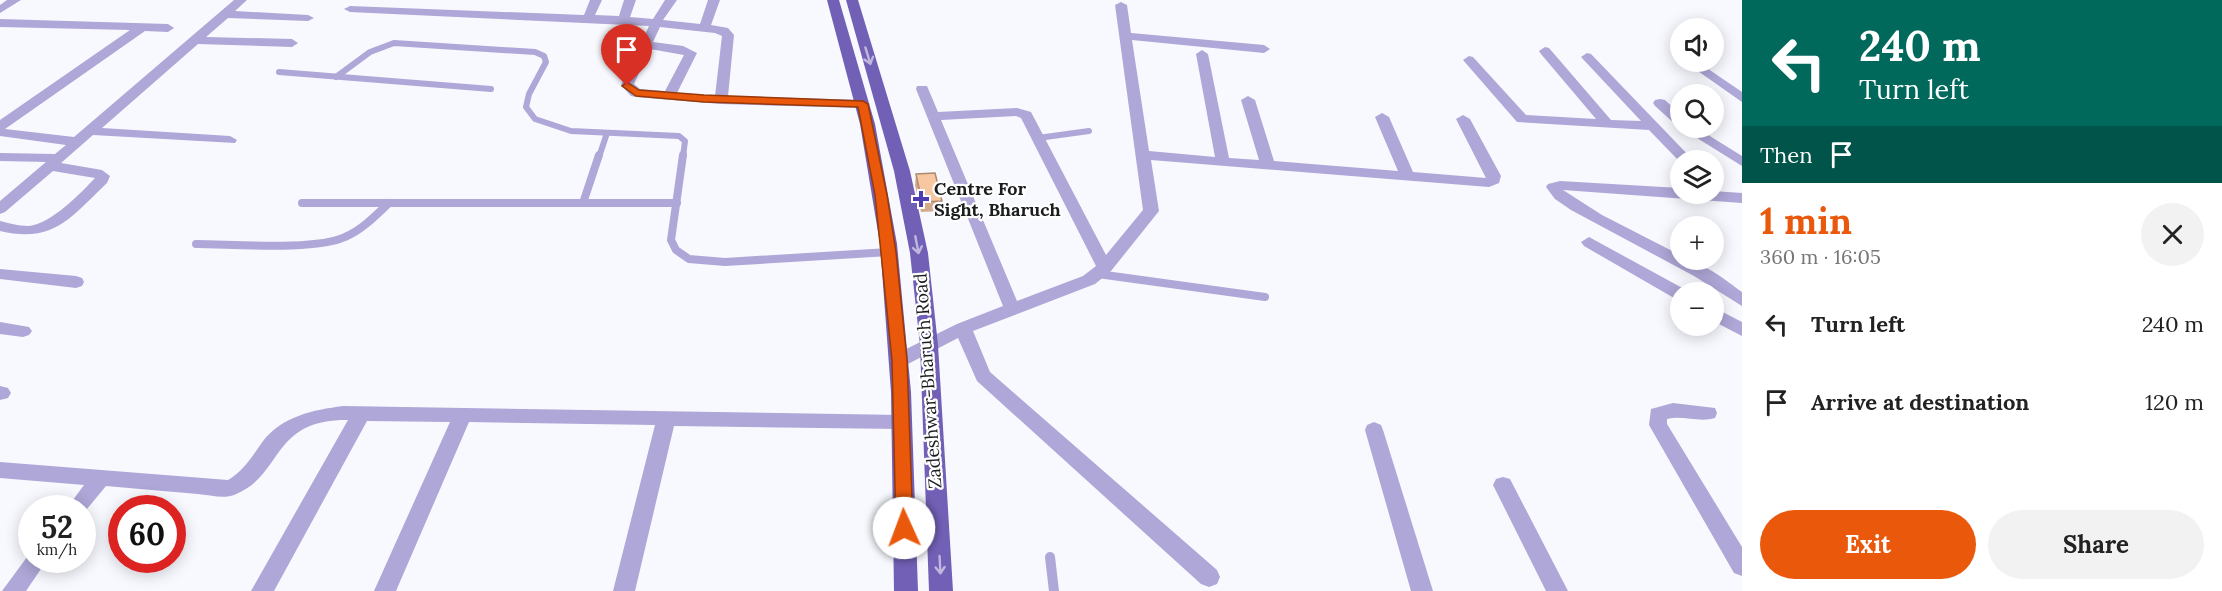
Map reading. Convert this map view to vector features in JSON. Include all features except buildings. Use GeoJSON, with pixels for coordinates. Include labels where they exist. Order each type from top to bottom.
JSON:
{"type":"FeatureCollection","features":[{"type":"Feature","properties":{"kind":"main road","name":"Zadeshwar-Bharuch Road"},"geometry":{"type":"LineString","coordinates":[[833,0],[837,23],[863,104],[881,195],[889,252],[900,360],[906,591]]}},
{"type":"Feature","properties":{"kind":"main road","name":"Zadeshwar-Bharuch Road"},"geometry":{"type":"LineString","coordinates":[[852,0],[902,171],[919,253],[929,345],[941,591]]}},
{"type":"Feature","properties":{"kind":"street"},"geometry":{"type":"LineString","coordinates":[[0,10],[15,0]]}},
{"type":"Feature","properties":{"kind":"street"},"geometry":{"type":"LineString","coordinates":[[0,209],[241,0]]}},
{"type":"Feature","properties":{"kind":"street"},"geometry":{"type":"LineString","coordinates":[[431,12],[440,0]]}},
{"type":"Feature","properties":{"kind":"street"},"geometry":{"type":"LineString","coordinates":[[463,12],[472,0]]}},
{"type":"Feature","properties":{"kind":"street"},"geometry":{"type":"LineString","coordinates":[[518,15],[526,0]]}},
{"type":"Feature","properties":{"kind":"street"},"geometry":{"type":"LineString","coordinates":[[588,19],[596,0]]}},
{"type":"Feature","properties":{"kind":"street"},"geometry":{"type":"LineString","coordinates":[[623,20],[630,0]]}},
{"type":"Feature","properties":{"kind":"street"},"geometry":{"type":"LineString","coordinates":[[671,0],[656,23],[627,86],[636,93],[721,100],[863,104]]}},
{"type":"Feature","properties":{"kind":"street"},"geometry":{"type":"LineString","coordinates":[[705,28],[714,0]]}},
{"type":"Feature","properties":{"kind":"street"},"geometry":{"type":"LineString","coordinates":[[900,360],[963,328],[1089,280],[1101,271],[1151,211],[1121,5]]}},
{"type":"Feature","properties":{"kind":"street"},"geometry":{"type":"LineString","coordinates":[[350,9],[518,15],[539,12],[588,19],[623,20],[724,31],[728,36],[721,100]]}},
{"type":"Feature","properties":{"kind":"street"},"geometry":{"type":"LineString","coordinates":[[225,14],[308,18]]}},
{"type":"Feature","properties":{"kind":"street"},"geometry":{"type":"LineString","coordinates":[[0,23],[168,28]]}},
{"type":"Feature","properties":{"kind":"street"},"geometry":{"type":"LineString","coordinates":[[0,126],[143,27]]}},
{"type":"Feature","properties":{"kind":"street"},"geometry":{"type":"LineString","coordinates":[[1125,36],[1264,49]]}},
{"type":"Feature","properties":{"kind":"street"},"geometry":{"type":"LineString","coordinates":[[195,40],[292,43]]}},
{"type":"Feature","properties":{"kind":"street"},"geometry":{"type":"LineString","coordinates":[[646,45],[691,53],[669,96]]}},
{"type":"Feature","properties":{"kind":"street"},"geometry":{"type":"LineString","coordinates":[[1545,51],[1607,124]]}},
{"type":"Feature","properties":{"kind":"street"},"geometry":{"type":"LineString","coordinates":[[1202,54],[1223,161]]}},
{"type":"Feature","properties":{"kind":"street"},"geometry":{"type":"LineString","coordinates":[[1587,57],[1676,150]]}},
{"type":"Feature","properties":{"kind":"street"},"geometry":{"type":"LineString","coordinates":[[1470,60],[1522,119],[1653,126]]}},
{"type":"Feature","properties":{"kind":"street"},"geometry":{"type":"LineString","coordinates":[[1705,72],[1742,98]]}},
{"type":"Feature","properties":{"kind":"street"},"geometry":{"type":"LineString","coordinates":[[922,89],[1012,309]]}},
{"type":"Feature","properties":{"kind":"street"},"geometry":{"type":"LineString","coordinates":[[1248,100],[1268,165]]}},
{"type":"Feature","properties":{"kind":"street"},"geometry":{"type":"LineString","coordinates":[[1660,103],[1670,112]]}},
{"type":"Feature","properties":{"kind":"street"},"geometry":{"type":"LineString","coordinates":[[933,116],[1023,113],[1038,138],[1101,271]]}},
{"type":"Feature","properties":{"kind":"street"},"geometry":{"type":"LineString","coordinates":[[1382,117],[1407,176]]}},
{"type":"Feature","properties":{"kind":"street"},"geometry":{"type":"LineString","coordinates":[[1142,155],[1489,183],[1494,180],[1494,176],[1463,119]]}},
{"type":"Feature","properties":{"kind":"street"},"geometry":{"type":"LineString","coordinates":[[89,131],[230,140]]}},
{"type":"Feature","properties":{"kind":"street"},"geometry":{"type":"LineString","coordinates":[[0,132],[77,142]]}},
{"type":"Feature","properties":{"kind":"street"},"geometry":{"type":"LineString","coordinates":[[1704,138],[1742,162]]}},
{"type":"Feature","properties":{"kind":"street"},"geometry":{"type":"LineString","coordinates":[[0,157],[53,162],[103,176],[102,180],[53,222],[40,230],[27,231],[0,226]]}},
{"type":"Feature","properties":{"kind":"street"},"geometry":{"type":"LineString","coordinates":[[1670,192],[1560,185],[1553,187],[1560,196],[1578,207],[1700,272],[1742,300]]}},
{"type":"Feature","properties":{"kind":"street"},"geometry":{"type":"LineString","coordinates":[[1724,194],[1742,198]]}},
{"type":"Feature","properties":{"kind":"street"},"geometry":{"type":"LineString","coordinates":[[1590,242],[1670,288]]}},
{"type":"Feature","properties":{"kind":"street"},"geometry":{"type":"LineString","coordinates":[[0,274],[76,282]]}},
{"type":"Feature","properties":{"kind":"street"},"geometry":{"type":"LineString","coordinates":[[1724,320],[1742,330]]}},
{"type":"Feature","properties":{"kind":"street"},"geometry":{"type":"LineString","coordinates":[[0,328],[23,331]]}},
{"type":"Feature","properties":{"kind":"street"},"geometry":{"type":"LineString","coordinates":[[963,328],[983,376],[1209,577]]}},
{"type":"Feature","properties":{"kind":"street"},"geometry":{"type":"LineString","coordinates":[[1708,413],[1673,410],[1658,414],[1658,425],[1742,566]]}},
{"type":"Feature","properties":{"kind":"street"},"geometry":{"type":"LineString","coordinates":[[0,470],[230,488],[250,476],[280,435],[293,426],[326,415],[362,413],[901,422]]}},
{"type":"Feature","properties":{"kind":"street"},"geometry":{"type":"LineString","coordinates":[[262,591],[362,413]]}},
{"type":"Feature","properties":{"kind":"street"},"geometry":{"type":"LineString","coordinates":[[385,591],[462,416]]}},
{"type":"Feature","properties":{"kind":"street"},"geometry":{"type":"LineString","coordinates":[[624,591],[666,418]]}},
{"type":"Feature","properties":{"kind":"street"},"geometry":{"type":"LineString","coordinates":[[1374,430],[1422,591]]}},
{"type":"Feature","properties":{"kind":"street"},"geometry":{"type":"LineString","coordinates":[[87,495],[100,479]]}},
{"type":"Feature","properties":{"kind":"street"},"geometry":{"type":"LineString","coordinates":[[1503,485],[1557,591]]}},
{"type":"Feature","properties":{"kind":"street"},"geometry":{"type":"LineString","coordinates":[[13,591],[27,573]]}},
{"type":"Feature","properties":{"kind":"lane"},"geometry":{"type":"LineString","coordinates":[[336,76],[370,51],[381,45],[394,43],[536,51],[544,56],[546,62],[529,94],[525,107],[535,119],[571,131],[679,136],[685,141],[671,240],[675,250],[689,259],[725,262],[889,252]]}},
{"type":"Feature","properties":{"kind":"lane"},"geometry":{"type":"LineString","coordinates":[[279,72],[490,89]]}},
{"type":"Feature","properties":{"kind":"lane"},"geometry":{"type":"LineString","coordinates":[[1038,138],[1089,131]]}},
{"type":"Feature","properties":{"kind":"lane"},"geometry":{"type":"LineString","coordinates":[[583,202],[607,133]]}},
{"type":"Feature","properties":{"kind":"lane"},"geometry":{"type":"LineString","coordinates":[[302,203],[677,202]]}},
{"type":"Feature","properties":{"kind":"lane"},"geometry":{"type":"LineString","coordinates":[[196,244],[323,244],[344,238],[362,228],[389,203]]}},
{"type":"Feature","properties":{"kind":"lane"},"geometry":{"type":"LineString","coordinates":[[1101,271],[1265,297]]}},
{"type":"Feature","properties":{"kind":"lane"},"geometry":{"type":"LineString","coordinates":[[1050,557],[1054,591]]}},
{"type":"Feature","properties":{"kind":"place","name":"Centre For Sight, Bharuch"},"geometry":{"type":"Point","coordinates":[921,199]}},
{"type":"Feature","properties":{"kind":"route"},"geometry":{"type":"LineString","coordinates":[[627,86],[636,93],[704,99],[863,104],[881,195],[900,360],[904,528]]}}]}
